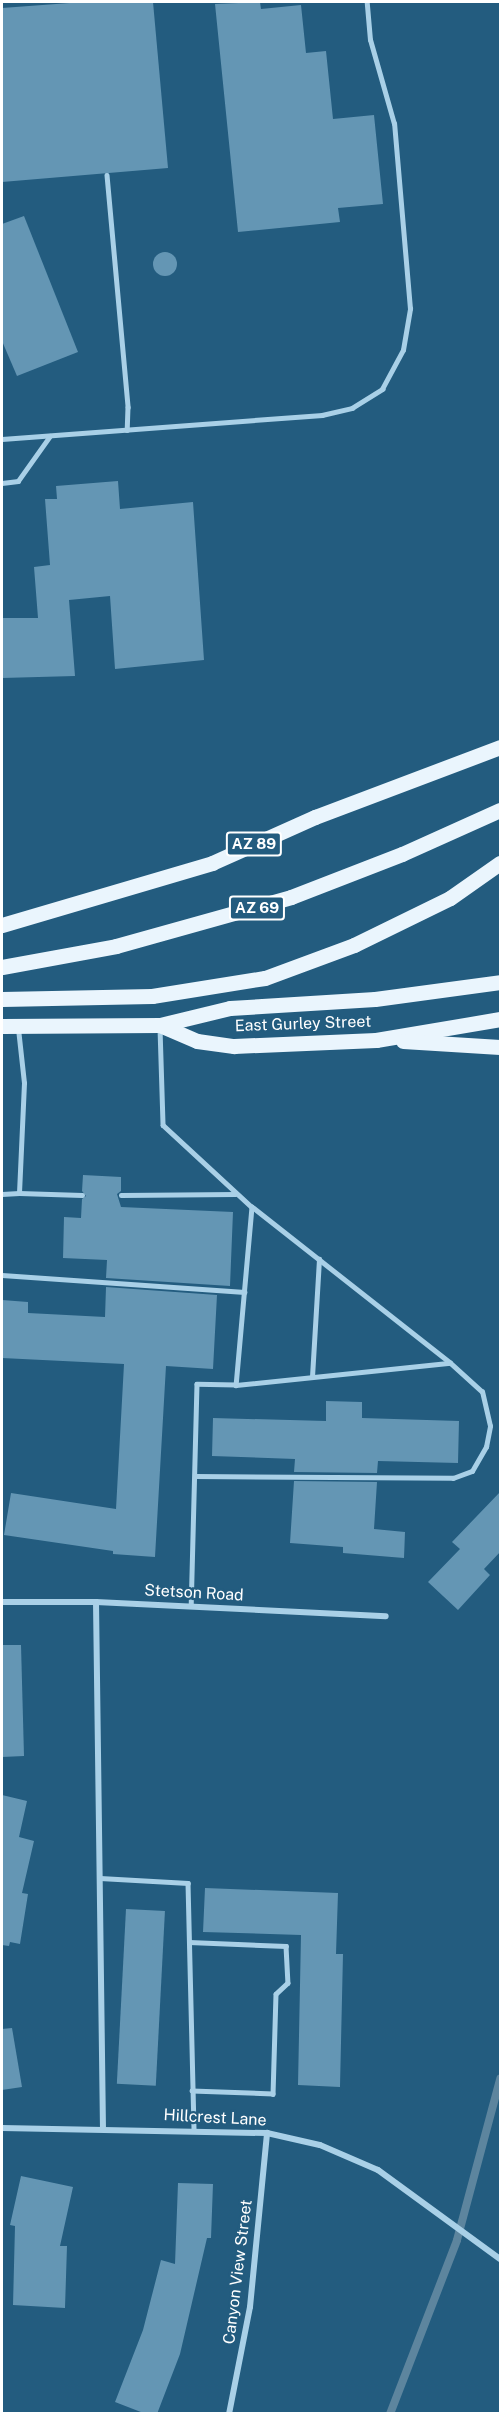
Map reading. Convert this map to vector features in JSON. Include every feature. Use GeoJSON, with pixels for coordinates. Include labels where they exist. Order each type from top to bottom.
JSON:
{"type":"FeatureCollection","features":[{"type":"Feature","properties":{"kind":"main road","name":"AZ 89"},"geometry":{"type":"LineString","coordinates":[[2,925],[212,863],[315,817],[501,747]]}},
{"type":"Feature","properties":{"kind":"main road","name":"AZ 69"},"geometry":{"type":"LineString","coordinates":[[2,967],[116,946],[291,897],[402,854],[501,810]]}},
{"type":"Feature","properties":{"kind":"main road"},"geometry":{"type":"LineString","coordinates":[[2,999],[152,996],[265,978],[354,945],[450,898],[501,864]]}},
{"type":"Feature","properties":{"kind":"main road"},"geometry":{"type":"LineString","coordinates":[[160,1025],[230,1008],[375,999],[501,982]]}},
{"type":"Feature","properties":{"kind":"main road","name":"East Gurley Street"},"geometry":{"type":"LineString","coordinates":[[2,1026],[160,1025],[197,1041],[234,1046],[376,1040],[501,1019]]}},
{"type":"Feature","properties":{"kind":"main road"},"geometry":{"type":"LineString","coordinates":[[376,1040],[501,1047]]}},
{"type":"Feature","properties":{"kind":"street","name":"Stetson Road"},"geometry":{"type":"LineString","coordinates":[[2,1602],[96,1602],[386,1616]]}},
{"type":"Feature","properties":{"kind":"street"},"geometry":{"type":"LineString","coordinates":[[96,1602],[103,2127]]}},
{"type":"Feature","properties":{"kind":"street","name":"Hillcrest Lane"},"geometry":{"type":"LineString","coordinates":[[2,2128],[103,2127],[267,2133],[320,2145],[378,2170],[501,2259]]}},
{"type":"Feature","properties":{"kind":"street","name":"Canyon View Street"},"geometry":{"type":"LineString","coordinates":[[229,2414],[250,2307],[267,2133]]}},
{"type":"Feature","properties":{"kind":"lane"},"geometry":{"type":"LineString","coordinates":[[2,439],[322,415],[352,408],[382,389],[403,350],[410,309],[394,124],[370,40],[367,2]]}},
{"type":"Feature","properties":{"kind":"lane"},"geometry":{"type":"LineString","coordinates":[[107,175],[128,407],[127,430]]}},
{"type":"Feature","properties":{"kind":"lane"},"geometry":{"type":"LineString","coordinates":[[2,483],[18,481],[50,436]]}},
{"type":"Feature","properties":{"kind":"lane"},"geometry":{"type":"LineString","coordinates":[[160,1025],[164,1125],[236,1194],[450,1363],[482,1392],[490,1426],[486,1447],[472,1471],[453,1478],[195,1476]]}},
{"type":"Feature","properties":{"kind":"lane"},"geometry":{"type":"LineString","coordinates":[[18,1026],[24,1083],[19,1193]]}},
{"type":"Feature","properties":{"kind":"lane"},"geometry":{"type":"LineString","coordinates":[[2,1194],[82,1195]]}},
{"type":"Feature","properties":{"kind":"lane"},"geometry":{"type":"LineString","coordinates":[[121,1195],[236,1194]]}},
{"type":"Feature","properties":{"kind":"lane"},"geometry":{"type":"LineString","coordinates":[[236,1384],[252,1207]]}},
{"type":"Feature","properties":{"kind":"lane"},"geometry":{"type":"LineString","coordinates":[[312,1377],[319,1259]]}},
{"type":"Feature","properties":{"kind":"lane"},"geometry":{"type":"LineString","coordinates":[[2,1275],[244,1292]]}},
{"type":"Feature","properties":{"kind":"lane"},"geometry":{"type":"LineString","coordinates":[[191,1606],[197,1384],[236,1384],[450,1363]]}},
{"type":"Feature","properties":{"kind":"lane"},"geometry":{"type":"LineString","coordinates":[[100,1878],[188,1883],[194,2130]]}},
{"type":"Feature","properties":{"kind":"lane"},"geometry":{"type":"LineString","coordinates":[[189,1942],[286,1946],[288,1983],[276,1994],[273,2094],[192,2091]]}},
{"type":"Feature","properties":{"kind":"building"},"geometry":{"type":"Polygon","coordinates":[[[83,2],[153,2],[168,168],[2,182],[2,8],[83,2]]]}},
{"type":"Feature","properties":{"kind":"building"},"geometry":{"type":"Polygon","coordinates":[[[260,2],[261,9],[301,5],[306,53],[326,51],[333,119],[374,115],[383,204],[338,208],[340,222],[238,232],[215,4],[260,2]]]}},
{"type":"Feature","properties":{"kind":"building"},"geometry":{"type":"Polygon","coordinates":[[[24,216],[78,352],[17,376],[2,341],[2,224],[24,216]]]}},
{"type":"Feature","properties":{"kind":"building"},"geometry":{"type":"Polygon","coordinates":[[[165,252],[173,256],[177,264],[173,272],[165,276],[157,272],[153,264],[157,256],[165,252]]]}},
{"type":"Feature","properties":{"kind":"building"},"geometry":{"type":"Polygon","coordinates":[[[118,481],[120,509],[193,502],[204,660],[115,669],[110,596],[69,600],[75,676],[2,678],[2,618],[38,618],[34,567],[50,565],[45,499],[57,499],[56,486],[118,481]]]}},
{"type":"Feature","properties":{"kind":"building"},"geometry":{"type":"Polygon","coordinates":[[[83,1175],[121,1177],[121,1191],[117,1194],[121,1207],[233,1212],[230,1286],[106,1278],[107,1260],[63,1258],[64,1217],[81,1218],[82,1199],[86,1196],[82,1191],[83,1175]]]}},
{"type":"Feature","properties":{"kind":"building"},"geometry":{"type":"Polygon","coordinates":[[[106,1287],[217,1295],[213,1369],[166,1366],[155,1557],[113,1554],[113,1551],[4,1535],[11,1493],[116,1509],[124,1364],[2,1358],[2,1300],[28,1302],[28,1313],[105,1317],[106,1287]]]}},
{"type":"Feature","properties":{"kind":"building"},"geometry":{"type":"Polygon","coordinates":[[[326,1401],[362,1402],[362,1418],[459,1421],[458,1463],[378,1461],[377,1473],[294,1472],[295,1459],[212,1456],[213,1418],[326,1421],[326,1401]]]}},
{"type":"Feature","properties":{"kind":"building"},"geometry":{"type":"Polygon","coordinates":[[[294,1481],[377,1482],[374,1529],[405,1532],[404,1558],[343,1553],[343,1547],[290,1543],[294,1481]]]}},
{"type":"Feature","properties":{"kind":"building"},"geometry":{"type":"Polygon","coordinates":[[[501,1491],[501,1551],[484,1569],[490,1575],[458,1610],[428,1582],[460,1549],[452,1542],[501,1491]]]}},
{"type":"Feature","properties":{"kind":"building"},"geometry":{"type":"Polygon","coordinates":[[[2,1645],[21,1645],[24,1756],[2,1757],[2,1645]]]}},
{"type":"Feature","properties":{"kind":"building"},"geometry":{"type":"Polygon","coordinates":[[[2,1795],[27,1801],[19,1837],[34,1841],[22,1893],[28,1894],[20,1944],[10,1942],[9,1946],[2,1945],[2,1795]]]}},
{"type":"Feature","properties":{"kind":"building"},"geometry":{"type":"Polygon","coordinates":[[[205,1888],[338,1893],[336,1954],[343,1954],[340,2087],[298,2085],[301,1935],[203,1932],[205,1888]]]}},
{"type":"Feature","properties":{"kind":"building"},"geometry":{"type":"Polygon","coordinates":[[[126,1909],[165,1911],[156,2086],[117,2084],[126,1909]]]}},
{"type":"Feature","properties":{"kind":"building"},"geometry":{"type":"Polygon","coordinates":[[[12,2028],[22,2087],[2,2090],[2,2029],[12,2028]]]}},
{"type":"Feature","properties":{"kind":"building"},"geometry":{"type":"Polygon","coordinates":[[[21,2176],[73,2187],[60,2246],[67,2246],[65,2308],[13,2305],[15,2226],[10,2225],[21,2176]]]}},
{"type":"Feature","properties":{"kind":"building"},"geometry":{"type":"Polygon","coordinates":[[[178,2183],[213,2184],[211,2238],[207,2238],[180,2354],[157,2414],[146,2414],[115,2402],[143,2330],[161,2260],[175,2264],[178,2183]]]}},
{"type":"Feature","properties":{"kind":"waterway"},"geometry":{"type":"LineString","coordinates":[[390,2414],[457,2240],[500,2079]]}}]}
